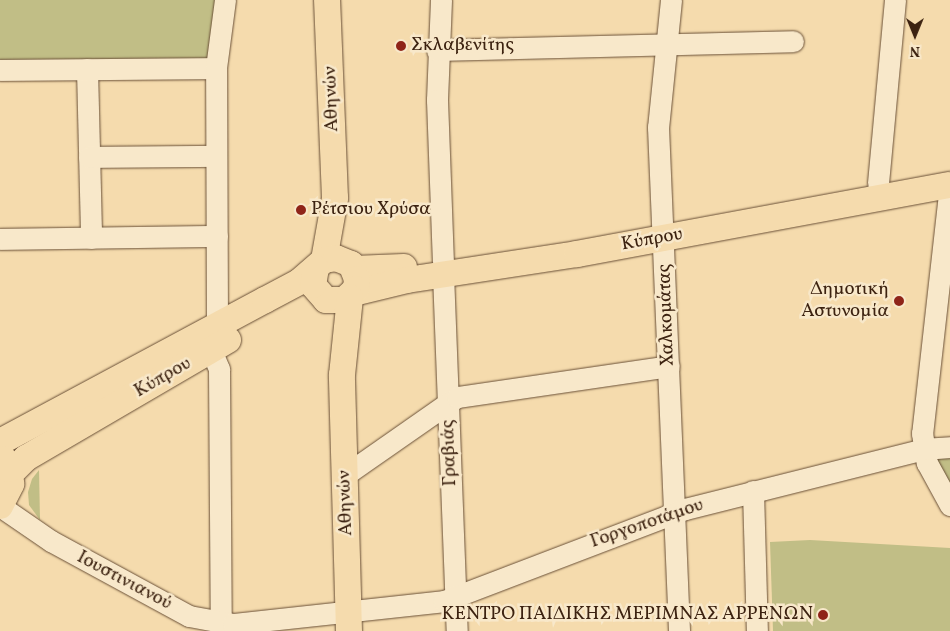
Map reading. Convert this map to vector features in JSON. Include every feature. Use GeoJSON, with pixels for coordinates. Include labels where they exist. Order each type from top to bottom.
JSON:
{"type":"FeatureCollection","features":[{"type":"Feature","properties":{"kind":"main road","name":"Αθηνών"},"geometry":{"type":"LineString","coordinates":[[327,0],[342,375],[349,621]]}},
{"type":"Feature","properties":{"kind":"main road","name":"Κύπρου"},"geometry":{"type":"LineString","coordinates":[[665,230],[878,183],[950,170]]}},
{"type":"Feature","properties":{"kind":"main road","name":"Κύπρου"},"geometry":{"type":"LineString","coordinates":[[0,442],[214,338],[305,298],[337,281],[385,269],[443,267],[950,185]]}},
{"type":"Feature","properties":{"kind":"main road","name":"Κύπρου"},"geometry":{"type":"LineString","coordinates":[[5,464],[26,458],[214,338]]}},
{"type":"Feature","properties":{"kind":"main road"},"geometry":{"type":"LineString","coordinates":[[0,506],[10,489],[5,464]]}},
{"type":"Feature","properties":{"kind":"street"},"geometry":{"type":"LineString","coordinates":[[221,628],[219,369],[214,338],[216,68],[225,0]]}},
{"type":"Feature","properties":{"kind":"street","name":"Γραβιάς"},"geometry":{"type":"LineString","coordinates":[[441,0],[437,50],[457,631]]}},
{"type":"Feature","properties":{"kind":"street","name":"Χαλκομάτας"},"geometry":{"type":"LineString","coordinates":[[671,0],[658,127],[665,230],[668,366],[679,631]]}},
{"type":"Feature","properties":{"kind":"street"},"geometry":{"type":"LineString","coordinates":[[878,183],[895,0]]}},
{"type":"Feature","properties":{"kind":"street"},"geometry":{"type":"LineString","coordinates":[[437,50],[793,41]]}},
{"type":"Feature","properties":{"kind":"street"},"geometry":{"type":"LineString","coordinates":[[0,70],[216,68]]}},
{"type":"Feature","properties":{"kind":"street"},"geometry":{"type":"LineString","coordinates":[[88,69],[91,238]]}},
{"type":"Feature","properties":{"kind":"street"},"geometry":{"type":"LineString","coordinates":[[89,157],[216,156]]}},
{"type":"Feature","properties":{"kind":"street"},"geometry":{"type":"LineString","coordinates":[[950,185],[923,449],[933,477],[950,505]]}},
{"type":"Feature","properties":{"kind":"street"},"geometry":{"type":"LineString","coordinates":[[0,239],[216,236]]}},
{"type":"Feature","properties":{"kind":"street"},"geometry":{"type":"LineString","coordinates":[[345,475],[448,401],[458,397],[668,366]]}},
{"type":"Feature","properties":{"kind":"street","name":"Γοργοποτάμου"},"geometry":{"type":"LineString","coordinates":[[349,621],[456,598],[674,512],[923,449],[950,447]]}},
{"type":"Feature","properties":{"kind":"street"},"geometry":{"type":"LineString","coordinates":[[754,491],[758,631]]}},
{"type":"Feature","properties":{"kind":"street","name":"Ιουστινιανού"},"geometry":{"type":"LineString","coordinates":[[0,506],[43,537],[184,613],[221,628],[349,621]]}},
{"type":"Feature","properties":{"kind":"shaded area"},"geometry":{"type":"Polygon","coordinates":[[[0,0],[218,0],[211,61],[0,62],[0,0]]]}},
{"type":"Feature","properties":{"kind":"shaded area"},"geometry":{"type":"Polygon","coordinates":[[[950,457],[950,488],[934,460],[950,457]]]}},
{"type":"Feature","properties":{"kind":"shaded area"},"geometry":{"type":"Polygon","coordinates":[[[39,470],[40,520],[29,505],[28,492],[32,479],[39,470]]]}},
{"type":"Feature","properties":{"kind":"shaded area"},"geometry":{"type":"Polygon","coordinates":[[[810,540],[950,548],[950,631],[773,631],[770,542],[810,540]]]}},
{"type":"Feature","properties":{"kind":"place","name":"Σκλαβενίτης"},"geometry":{"type":"Point","coordinates":[401,46]}},
{"type":"Feature","properties":{"kind":"place","name":"Ρέτσιου Χρύσα"},"geometry":{"type":"Point","coordinates":[301,210]}},
{"type":"Feature","properties":{"kind":"place","name":"Δημοτική Αστυνομία"},"geometry":{"type":"Point","coordinates":[899,301]}},
{"type":"Feature","properties":{"kind":"place","name":"ΚΕΝΤΡΟ ΠΑΙΔΙΚΗΣ ΜΕΡΙΜΝΑΣ ΑΡΡΕΝΩΝ"},"geometry":{"type":"Point","coordinates":[823,615]}}]}
